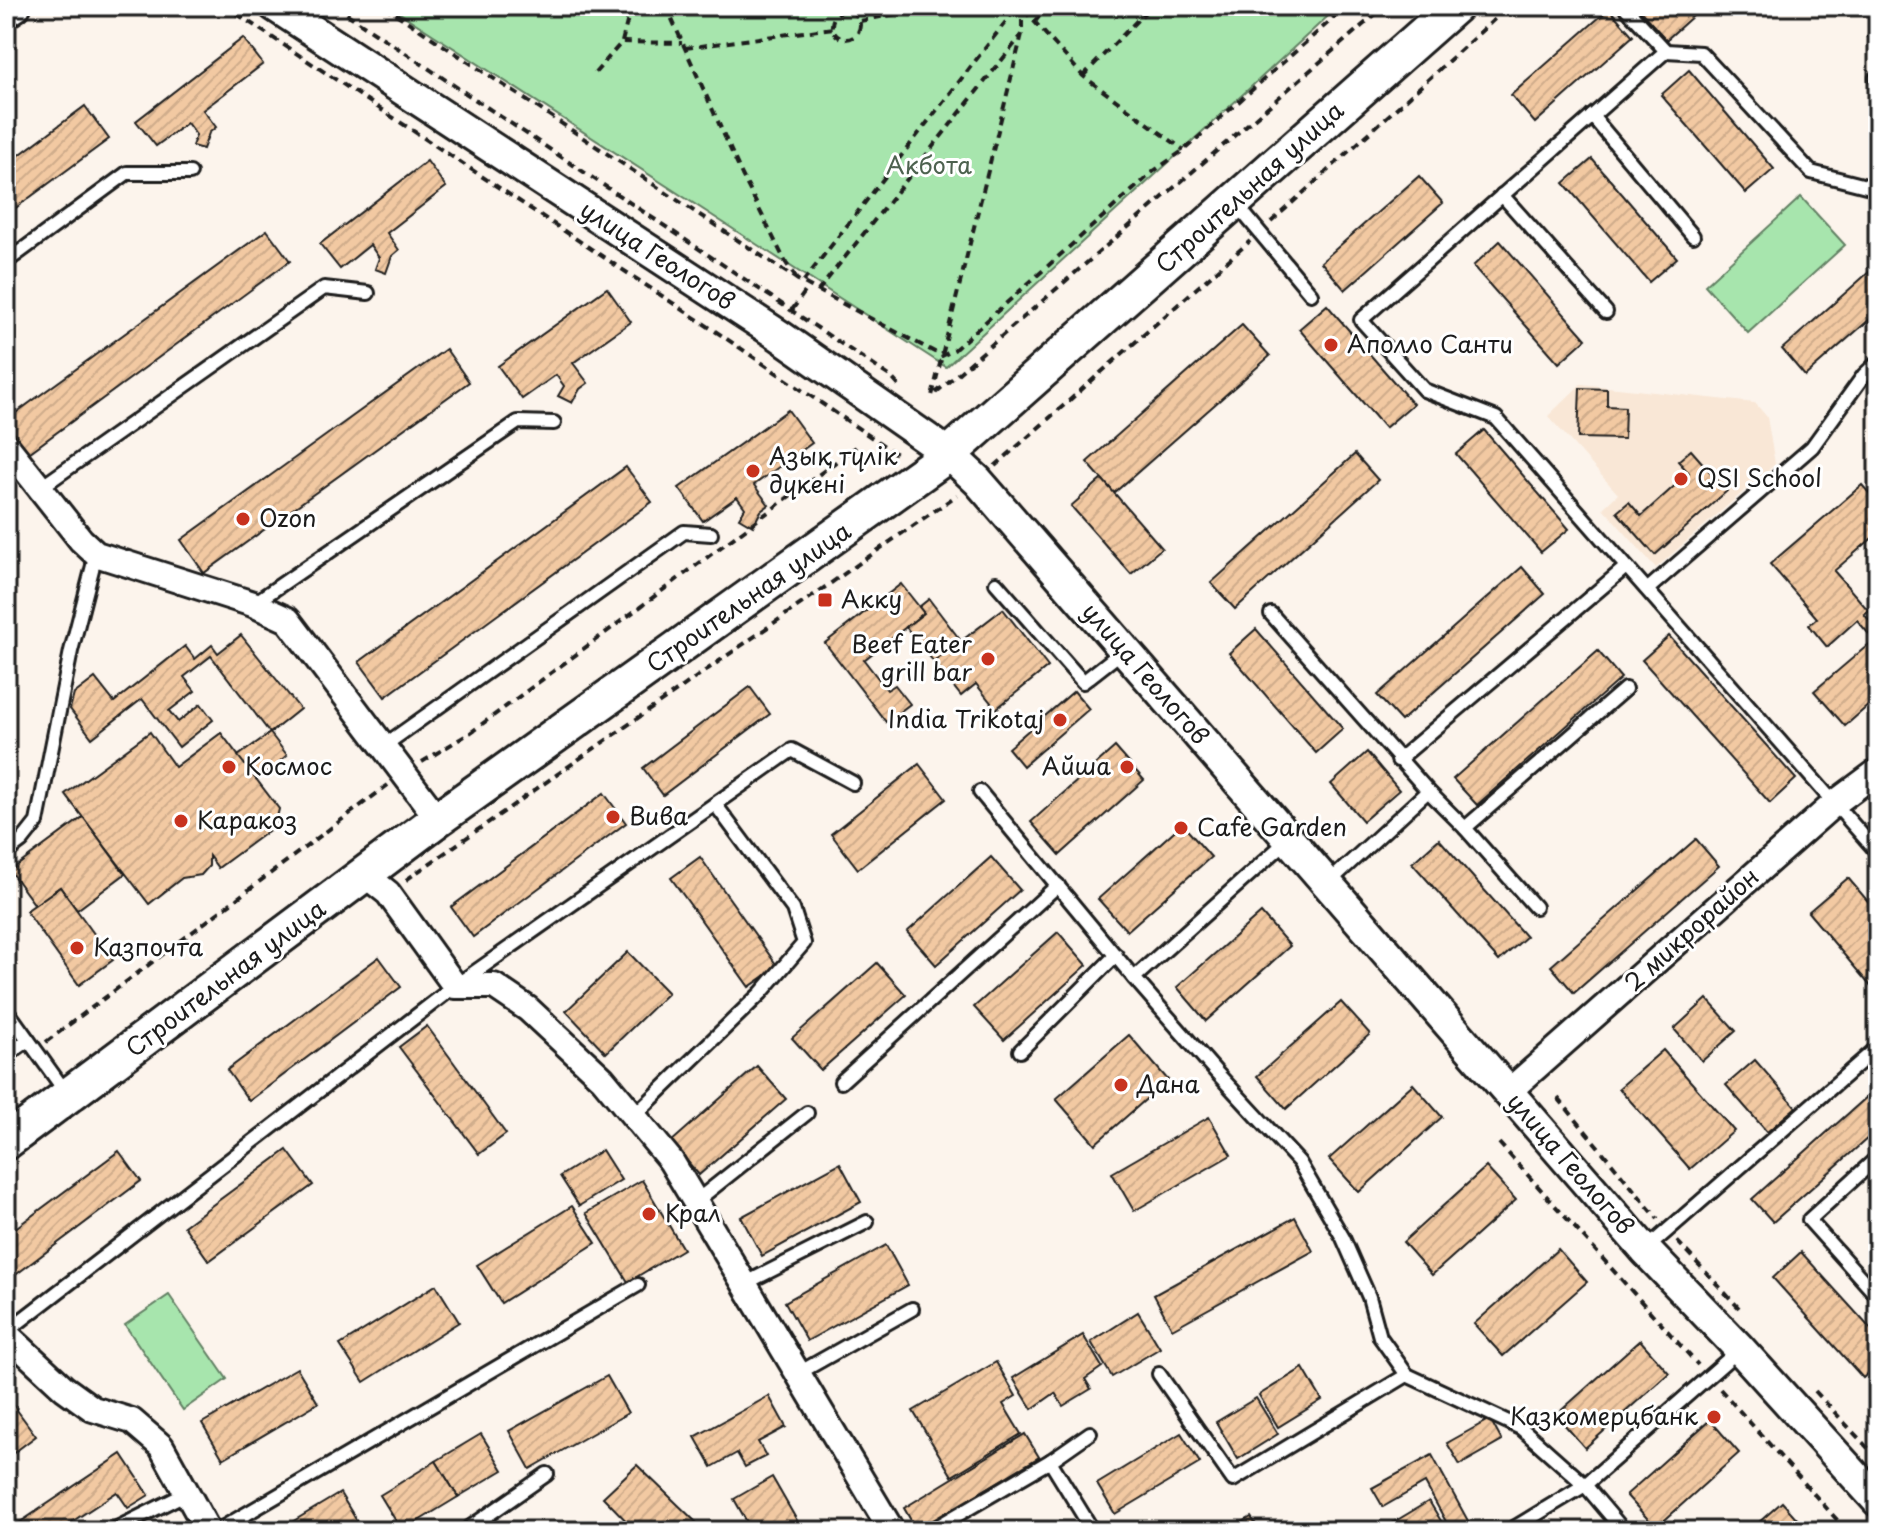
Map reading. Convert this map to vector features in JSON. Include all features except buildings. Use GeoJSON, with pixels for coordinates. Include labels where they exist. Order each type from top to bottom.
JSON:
{"type":"FeatureCollection","features":[{"type":"Feature","properties":{"kind":"main road","name":"Строительная улица"},"geometry":{"type":"LineString","coordinates":[[6,1142],[376,883],[438,819],[936,464],[1455,6]]}},
{"type":"Feature","properties":{"kind":"street"},"geometry":{"type":"LineString","coordinates":[[6,12],[15,6]]}},
{"type":"Feature","properties":{"kind":"street","name":"улица Геологов"},"geometry":{"type":"LineString","coordinates":[[275,6],[786,323],[936,464],[978,481],[1508,1092],[1656,1240],[1740,1349],[1878,1501]]}},
{"type":"Feature","properties":{"kind":"street"},"geometry":{"type":"LineString","coordinates":[[6,445],[81,540],[96,554],[253,604],[288,620],[438,819]]}},
{"type":"Feature","properties":{"kind":"street","name":"2 микрорайон"},"geometry":{"type":"LineString","coordinates":[[1508,1092],[1835,803],[1878,771]]}},
{"type":"Feature","properties":{"kind":"street"},"geometry":{"type":"LineString","coordinates":[[376,883],[455,986],[494,986],[528,1009],[603,1079],[671,1161],[892,1531]]}},
{"type":"Feature","properties":{"kind":"street"},"geometry":{"type":"LineString","coordinates":[[6,1333],[64,1388],[93,1409],[132,1421],[161,1446],[208,1531]]}},
{"type":"Feature","properties":{"kind":"lane"},"geometry":{"type":"LineString","coordinates":[[1624,6],[1666,51],[1701,53],[1811,172],[1878,189]]}},
{"type":"Feature","properties":{"kind":"lane"},"geometry":{"type":"LineString","coordinates":[[1666,51],[1361,320],[1424,390],[1496,418],[1878,853]]}},
{"type":"Feature","properties":{"kind":"lane"},"geometry":{"type":"LineString","coordinates":[[1592,116],[1693,236]]}},
{"type":"Feature","properties":{"kind":"lane"},"geometry":{"type":"LineString","coordinates":[[6,262],[127,173],[190,173]]}},
{"type":"Feature","properties":{"kind":"lane"},"geometry":{"type":"LineString","coordinates":[[1502,195],[1606,312]]}},
{"type":"Feature","properties":{"kind":"lane"},"geometry":{"type":"LineString","coordinates":[[1234,202],[1311,294]]}},
{"type":"Feature","properties":{"kind":"lane"},"geometry":{"type":"LineString","coordinates":[[40,488],[324,288],[368,293]]}},
{"type":"Feature","properties":{"kind":"lane"},"geometry":{"type":"LineString","coordinates":[[1648,589],[1812,447],[1864,375],[1878,362]]}},
{"type":"Feature","properties":{"kind":"lane"},"geometry":{"type":"LineString","coordinates":[[253,604],[518,422],[554,423]]}},
{"type":"Feature","properties":{"kind":"lane"},"geometry":{"type":"LineString","coordinates":[[382,747],[684,532],[711,534]]}},
{"type":"Feature","properties":{"kind":"lane"},"geometry":{"type":"LineString","coordinates":[[6,853],[22,841],[37,822],[71,651],[96,554]]}},
{"type":"Feature","properties":{"kind":"lane"},"geometry":{"type":"LineString","coordinates":[[1398,760],[1626,567]]}},
{"type":"Feature","properties":{"kind":"lane"},"geometry":{"type":"LineString","coordinates":[[996,583],[1083,682],[1124,650]]}},
{"type":"Feature","properties":{"kind":"lane"},"geometry":{"type":"LineString","coordinates":[[1271,614],[1398,760],[1465,828],[1535,907]]}},
{"type":"Feature","properties":{"kind":"lane"},"geometry":{"type":"LineString","coordinates":[[1465,828],[1625,689]]}},
{"type":"Feature","properties":{"kind":"lane"},"geometry":{"type":"LineString","coordinates":[[6,1333],[455,986],[792,750],[853,783]]}},
{"type":"Feature","properties":{"kind":"lane"},"geometry":{"type":"LineString","coordinates":[[1328,884],[1428,791]]}},
{"type":"Feature","properties":{"kind":"lane"},"geometry":{"type":"LineString","coordinates":[[980,792],[1134,978],[1299,1162],[1343,1238],[1369,1297],[1380,1337],[1407,1375],[1521,1428],[1585,1485],[1624,1531]]}},
{"type":"Feature","properties":{"kind":"lane"},"geometry":{"type":"LineString","coordinates":[[634,1116],[761,993],[804,943],[793,909],[715,804]]}},
{"type":"Feature","properties":{"kind":"lane"},"geometry":{"type":"LineString","coordinates":[[1134,978],[1289,839]]}},
{"type":"Feature","properties":{"kind":"lane"},"geometry":{"type":"LineString","coordinates":[[841,1082],[1058,885]]}},
{"type":"Feature","properties":{"kind":"lane"},"geometry":{"type":"LineString","coordinates":[[1020,1051],[1116,955]]}},
{"type":"Feature","properties":{"kind":"lane"},"geometry":{"type":"LineString","coordinates":[[6,1009],[69,1097]]}},
{"type":"Feature","properties":{"kind":"lane"},"geometry":{"type":"LineString","coordinates":[[6,1056],[32,1045]]}},
{"type":"Feature","properties":{"kind":"lane"},"geometry":{"type":"LineString","coordinates":[[1656,1240],[1878,1047]]}},
{"type":"Feature","properties":{"kind":"lane"},"geometry":{"type":"LineString","coordinates":[[695,1202],[807,1113]]}},
{"type":"Feature","properties":{"kind":"lane"},"geometry":{"type":"LineString","coordinates":[[1878,1157],[1809,1220],[1878,1297]]}},
{"type":"Feature","properties":{"kind":"lane"},"geometry":{"type":"LineString","coordinates":[[744,1284],[867,1222]]}},
{"type":"Feature","properties":{"kind":"lane"},"geometry":{"type":"LineString","coordinates":[[217,1531],[638,1285]]}},
{"type":"Feature","properties":{"kind":"lane"},"geometry":{"type":"LineString","coordinates":[[797,1374],[912,1309]]}},
{"type":"Feature","properties":{"kind":"lane"},"geometry":{"type":"LineString","coordinates":[[1509,1531],[1585,1485],[1740,1349]]}},
{"type":"Feature","properties":{"kind":"lane"},"geometry":{"type":"LineString","coordinates":[[1159,1374],[1233,1480],[1407,1375]]}},
{"type":"Feature","properties":{"kind":"lane"},"geometry":{"type":"LineString","coordinates":[[930,1531],[1050,1461],[1090,1433]]}},
{"type":"Feature","properties":{"kind":"lane"},"geometry":{"type":"LineString","coordinates":[[1050,1461],[1093,1531]]}},
{"type":"Feature","properties":{"kind":"lane"},"geometry":{"type":"LineString","coordinates":[[465,1531],[547,1474]]}},
{"type":"Feature","properties":{"kind":"lane"},"geometry":{"type":"LineString","coordinates":[[111,1531],[187,1493]]}},
{"type":"Feature","properties":{"kind":"path"},"geometry":{"type":"LineString","coordinates":[[225,6],[724,337],[936,464]]}},
{"type":"Feature","properties":{"kind":"path"},"geometry":{"type":"LineString","coordinates":[[335,6],[786,323],[891,377],[909,396]]}},
{"type":"Feature","properties":{"kind":"path"},"geometry":{"type":"LineString","coordinates":[[384,6],[800,281],[942,356]]}},
{"type":"Feature","properties":{"kind":"path"},"geometry":{"type":"LineString","coordinates":[[595,73],[622,42],[631,6]]}},
{"type":"Feature","properties":{"kind":"path"},"geometry":{"type":"LineString","coordinates":[[666,6],[742,175],[786,263],[800,281]]}},
{"type":"Feature","properties":{"kind":"path"},"geometry":{"type":"LineString","coordinates":[[837,6],[840,12]]}},
{"type":"Feature","properties":{"kind":"path"},"geometry":{"type":"LineString","coordinates":[[860,21],[936,6]]}},
{"type":"Feature","properties":{"kind":"path"},"geometry":{"type":"LineString","coordinates":[[1035,22],[1047,6]]}},
{"type":"Feature","properties":{"kind":"path"},"geometry":{"type":"LineString","coordinates":[[1083,76],[1151,6]]}},
{"type":"Feature","properties":{"kind":"path"},"geometry":{"type":"LineString","coordinates":[[942,356],[954,350],[1154,171],[1184,150],[1347,6]]}},
{"type":"Feature","properties":{"kind":"path"},"geometry":{"type":"LineString","coordinates":[[1021,7],[1022,34],[932,396],[1385,6]]}},
{"type":"Feature","properties":{"kind":"path"},"geometry":{"type":"LineString","coordinates":[[376,883],[978,481],[1260,232],[1509,6]]}},
{"type":"Feature","properties":{"kind":"path"},"geometry":{"type":"LineString","coordinates":[[800,281],[1021,7]]}},
{"type":"Feature","properties":{"kind":"path"},"geometry":{"type":"LineString","coordinates":[[1021,7],[1083,76],[1184,150]]}},
{"type":"Feature","properties":{"kind":"path"},"geometry":{"type":"LineString","coordinates":[[840,12],[852,12],[860,21]]}},
{"type":"Feature","properties":{"kind":"path"},"geometry":{"type":"LineString","coordinates":[[840,12],[832,22],[841,37],[853,37],[858,33],[860,21]]}},
{"type":"Feature","properties":{"kind":"path"},"geometry":{"type":"LineString","coordinates":[[622,42],[682,45],[833,28]]}},
{"type":"Feature","properties":{"kind":"path"},"geometry":{"type":"LineString","coordinates":[[818,291],[1022,34]]}},
{"type":"Feature","properties":{"kind":"path"},"geometry":{"type":"LineString","coordinates":[[786,323],[809,286]]}},
{"type":"Feature","properties":{"kind":"path"},"geometry":{"type":"LineString","coordinates":[[32,1045],[403,774],[470,733],[856,447]]}},
{"type":"Feature","properties":{"kind":"path"},"geometry":{"type":"LineString","coordinates":[[1558,1098],[1656,1240],[1741,1310]]}},
{"type":"Feature","properties":{"kind":"path"},"geometry":{"type":"LineString","coordinates":[[1499,1143],[1847,1531]]}},
{"type":"Feature","properties":{"kind":"path"},"geometry":{"type":"LineString","coordinates":[[1815,1390],[1878,1459]]}},
{"type":"Feature","properties":{"kind":"shaded area","name":"QSI School"},"geometry":{"type":"Polygon","coordinates":[[[1581,384],[1755,403],[1767,417],[1775,464],[1656,568],[1603,508],[1618,494],[1548,416],[1581,384]]]}},
{"type":"Feature","properties":{"kind":"green space","name":"Акбота"},"geometry":{"type":"Polygon","coordinates":[[[389,6],[1339,6],[946,367],[389,6]]]}},
{"type":"Feature","properties":{"kind":"green space"},"geometry":{"type":"Polygon","coordinates":[[[1801,197],[1845,245],[1748,333],[1705,285],[1801,197]]]}},
{"type":"Feature","properties":{"kind":"green space"},"geometry":{"type":"Polygon","coordinates":[[[169,1295],[227,1379],[183,1410],[125,1325],[169,1295]]]}},
{"type":"Feature","properties":{"kind":"place","name":"Аполло Санти"},"geometry":{"type":"Point","coordinates":[1331,345]}},
{"type":"Feature","properties":{"kind":"place","name":"Азық түлік дүкені"},"geometry":{"type":"Point","coordinates":[753,471]}},
{"type":"Feature","properties":{"kind":"place","name":"QSI School"},"geometry":{"type":"Point","coordinates":[1681,479]}},
{"type":"Feature","properties":{"kind":"place","name":"Ozon"},"geometry":{"type":"Point","coordinates":[243,519]}},
{"type":"Feature","properties":{"kind":"place","name":"Акку"},"geometry":{"type":"Point","coordinates":[825,600]}},
{"type":"Feature","properties":{"kind":"place","name":"Beef Eater grill bar"},"geometry":{"type":"Point","coordinates":[988,659]}},
{"type":"Feature","properties":{"kind":"place","name":"India Trikotaj"},"geometry":{"type":"Point","coordinates":[1060,720]}},
{"type":"Feature","properties":{"kind":"place","name":"Космос"},"geometry":{"type":"Point","coordinates":[229,767]}},
{"type":"Feature","properties":{"kind":"place","name":"Айша"},"geometry":{"type":"Point","coordinates":[1127,767]}},
{"type":"Feature","properties":{"kind":"place","name":"Вива"},"geometry":{"type":"Point","coordinates":[613,817]}},
{"type":"Feature","properties":{"kind":"place","name":"Каракоз"},"geometry":{"type":"Point","coordinates":[181,821]}},
{"type":"Feature","properties":{"kind":"place","name":"Cafe Garden"},"geometry":{"type":"Point","coordinates":[1181,828]}},
{"type":"Feature","properties":{"kind":"place","name":"Казпочта"},"geometry":{"type":"Point","coordinates":[77,948]}},
{"type":"Feature","properties":{"kind":"place","name":"Дана"},"geometry":{"type":"Point","coordinates":[1121,1085]}},
{"type":"Feature","properties":{"kind":"place","name":"Крал"},"geometry":{"type":"Point","coordinates":[649,1214]}},
{"type":"Feature","properties":{"kind":"place","name":"Казкомерцбанк"},"geometry":{"type":"Point","coordinates":[1714,1417]}}]}
